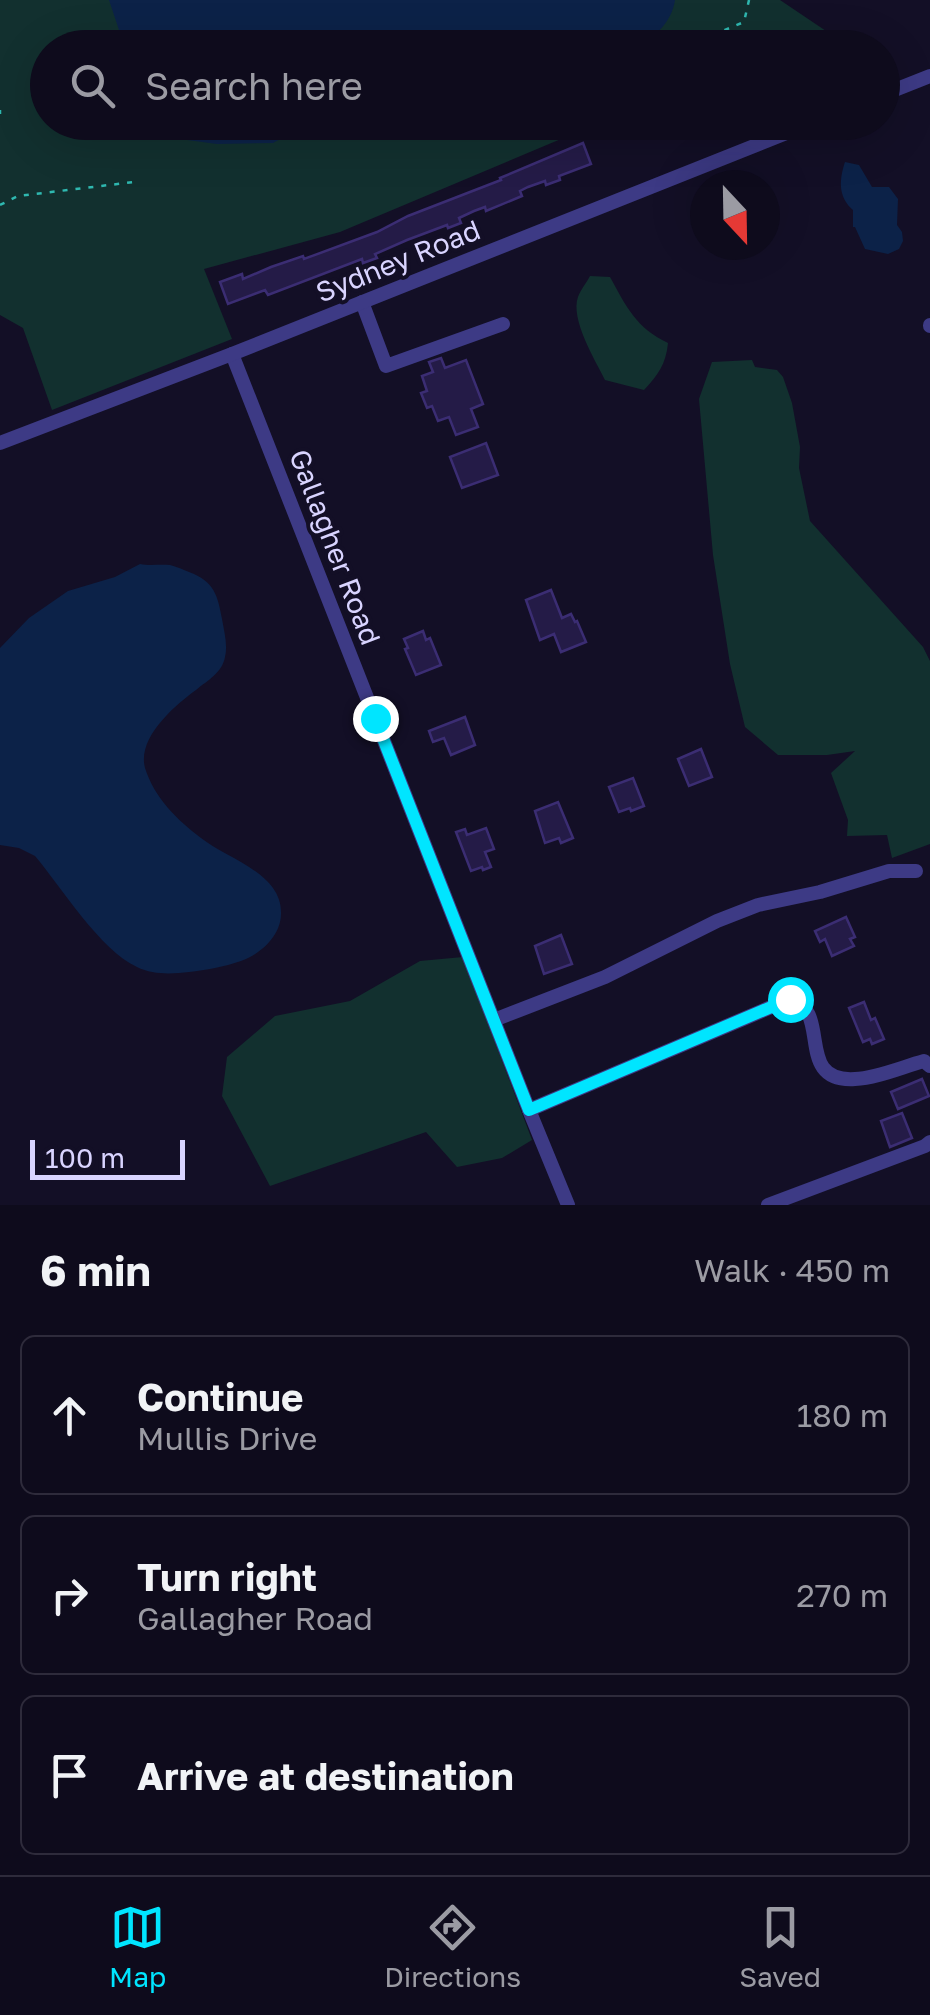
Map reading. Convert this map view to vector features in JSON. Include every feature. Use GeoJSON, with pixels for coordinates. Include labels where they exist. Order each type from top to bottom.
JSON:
{"type":"FeatureCollection","features":[{"type":"Feature","properties":{"kind":"street"},"geometry":{"type":"LineString","coordinates":[[900,88],[930,76]]}},
{"type":"Feature","properties":{"kind":"street","name":"Sydney Road"},"geometry":{"type":"LineString","coordinates":[[0,443],[769,140]]}},
{"type":"Feature","properties":{"kind":"street"},"geometry":{"type":"LineString","coordinates":[[362,302],[386,366],[503,324]]}},
{"type":"Feature","properties":{"kind":"street","name":"Gallagher Road"},"geometry":{"type":"LineString","coordinates":[[232,354],[568,1205]]}},
{"type":"Feature","properties":{"kind":"street"},"geometry":{"type":"LineString","coordinates":[[494,1020],[605,977],[758,905],[889,871],[916,870]]}},
{"type":"Feature","properties":{"kind":"street"},"geometry":{"type":"LineString","coordinates":[[529,1110],[790,999],[802,1002],[808,1011],[818,1061],[827,1073],[857,1079],[924,1061],[930,1066]]}},
{"type":"Feature","properties":{"kind":"street"},"geometry":{"type":"LineString","coordinates":[[768,1205],[930,1142]]}},
{"type":"Feature","properties":{"kind":"path"},"geometry":{"type":"LineString","coordinates":[[725,30],[744,22],[750,0]]}},
{"type":"Feature","properties":{"kind":"path"},"geometry":{"type":"LineString","coordinates":[[0,205],[18,196],[134,182]]}},
{"type":"Feature","properties":{"kind":"green space"},"geometry":{"type":"Polygon","coordinates":[[[0,0],[780,0],[825,30],[30,30],[30,140],[559,140],[340,232],[204,269],[232,339],[52,410],[23,328],[0,315],[0,0]]]}},
{"type":"Feature","properties":{"kind":"green space"},"geometry":{"type":"Polygon","coordinates":[[[590,276],[610,277],[640,323],[668,343],[660,369],[644,390],[605,380],[590,351],[576,306],[590,276]]]}},
{"type":"Feature","properties":{"kind":"green space"},"geometry":{"type":"Polygon","coordinates":[[[752,360],[755,367],[777,370],[783,377],[792,403],[810,521],[923,647],[930,661],[930,844],[892,858],[887,835],[847,836],[848,820],[831,773],[855,751],[778,755],[745,727],[730,664],[713,555],[699,399],[712,362],[752,360]]]}},
{"type":"Feature","properties":{"kind":"green space"},"geometry":{"type":"Polygon","coordinates":[[[463,957],[532,1140],[502,1158],[457,1167],[426,1132],[270,1186],[222,1096],[227,1057],[275,1016],[350,1001],[420,961],[463,957]]]}},
{"type":"Feature","properties":{"kind":"water"},"geometry":{"type":"Polygon","coordinates":[[[109,0],[675,0],[659,30],[119,30],[109,0]]]}},
{"type":"Feature","properties":{"kind":"water"},"geometry":{"type":"Polygon","coordinates":[[[187,140],[279,140],[273,143],[187,140]]]}},
{"type":"Feature","properties":{"kind":"water"},"geometry":{"type":"Polygon","coordinates":[[[845,162],[859,165],[872,187],[889,187],[898,199],[897,225],[903,241],[899,249],[888,254],[865,249],[853,227],[853,210],[842,194],[845,162]]]}},
{"type":"Feature","properties":{"kind":"water"},"geometry":{"type":"Polygon","coordinates":[[[140,564],[172,565],[207,582],[218,601],[226,643],[218,672],[178,705],[152,734],[144,757],[149,779],[183,824],[262,877],[279,898],[280,920],[269,943],[249,958],[202,970],[156,973],[123,959],[96,933],[35,856],[0,845],[0,648],[29,618],[68,591],[115,577],[140,564]]]}},
{"type":"Feature","properties":{"kind":"building"},"geometry":{"type":"Polygon","coordinates":[[[583,143],[591,164],[559,176],[560,180],[528,187],[520,191],[522,196],[486,211],[485,207],[474,211],[459,218],[461,223],[407,240],[375,254],[377,258],[363,263],[362,259],[268,295],[265,290],[228,304],[220,282],[242,274],[243,279],[377,232],[583,143]]]}},
{"type":"Feature","properties":{"kind":"building"},"geometry":{"type":"Polygon","coordinates":[[[441,358],[445,368],[466,360],[483,404],[471,409],[478,427],[456,435],[449,417],[438,421],[421,393],[427,391],[422,376],[433,372],[429,362],[441,358]]]}},
{"type":"Feature","properties":{"kind":"building"},"geometry":{"type":"Polygon","coordinates":[[[486,443],[498,475],[462,488],[450,457],[486,443]]]}},
{"type":"Feature","properties":{"kind":"building"},"geometry":{"type":"Polygon","coordinates":[[[551,590],[562,618],[571,614],[586,642],[561,652],[554,634],[540,640],[526,600],[551,590]]]}},
{"type":"Feature","properties":{"kind":"building"},"geometry":{"type":"Polygon","coordinates":[[[423,631],[441,665],[416,675],[404,639],[423,631]]]}},
{"type":"Feature","properties":{"kind":"building"},"geometry":{"type":"Polygon","coordinates":[[[465,717],[475,745],[451,755],[444,738],[433,742],[429,731],[465,717]]]}},
{"type":"Feature","properties":{"kind":"building"},"geometry":{"type":"Polygon","coordinates":[[[701,749],[712,777],[689,786],[678,759],[701,749]]]}},
{"type":"Feature","properties":{"kind":"building"},"geometry":{"type":"Polygon","coordinates":[[[633,778],[644,806],[619,812],[609,787],[633,778]]]}},
{"type":"Feature","properties":{"kind":"building"},"geometry":{"type":"Polygon","coordinates":[[[558,802],[573,838],[545,843],[535,811],[558,802]]]}},
{"type":"Feature","properties":{"kind":"building"},"geometry":{"type":"Polygon","coordinates":[[[486,828],[494,849],[485,852],[491,867],[471,871],[456,832],[465,829],[467,835],[486,828]]]}},
{"type":"Feature","properties":{"kind":"building"},"geometry":{"type":"Polygon","coordinates":[[[846,917],[855,937],[850,939],[854,946],[832,956],[825,939],[820,942],[815,931],[846,917]]]}},
{"type":"Feature","properties":{"kind":"building"},"geometry":{"type":"Polygon","coordinates":[[[561,935],[572,964],[544,974],[535,946],[561,935]]]}},
{"type":"Feature","properties":{"kind":"building"},"geometry":{"type":"Polygon","coordinates":[[[864,1002],[884,1039],[872,1044],[870,1039],[863,1042],[849,1008],[864,1002]]]}},
{"type":"Feature","properties":{"kind":"building"},"geometry":{"type":"Polygon","coordinates":[[[922,1079],[929,1096],[898,1109],[891,1092],[922,1079]]]}},
{"type":"Feature","properties":{"kind":"building"},"geometry":{"type":"Polygon","coordinates":[[[902,1113],[912,1138],[890,1147],[881,1121],[902,1113]]]}},
{"type":"Feature","properties":{"kind":"route"},"geometry":{"type":"LineString","coordinates":[[375,718],[529,1110],[790,999]]}}]}
